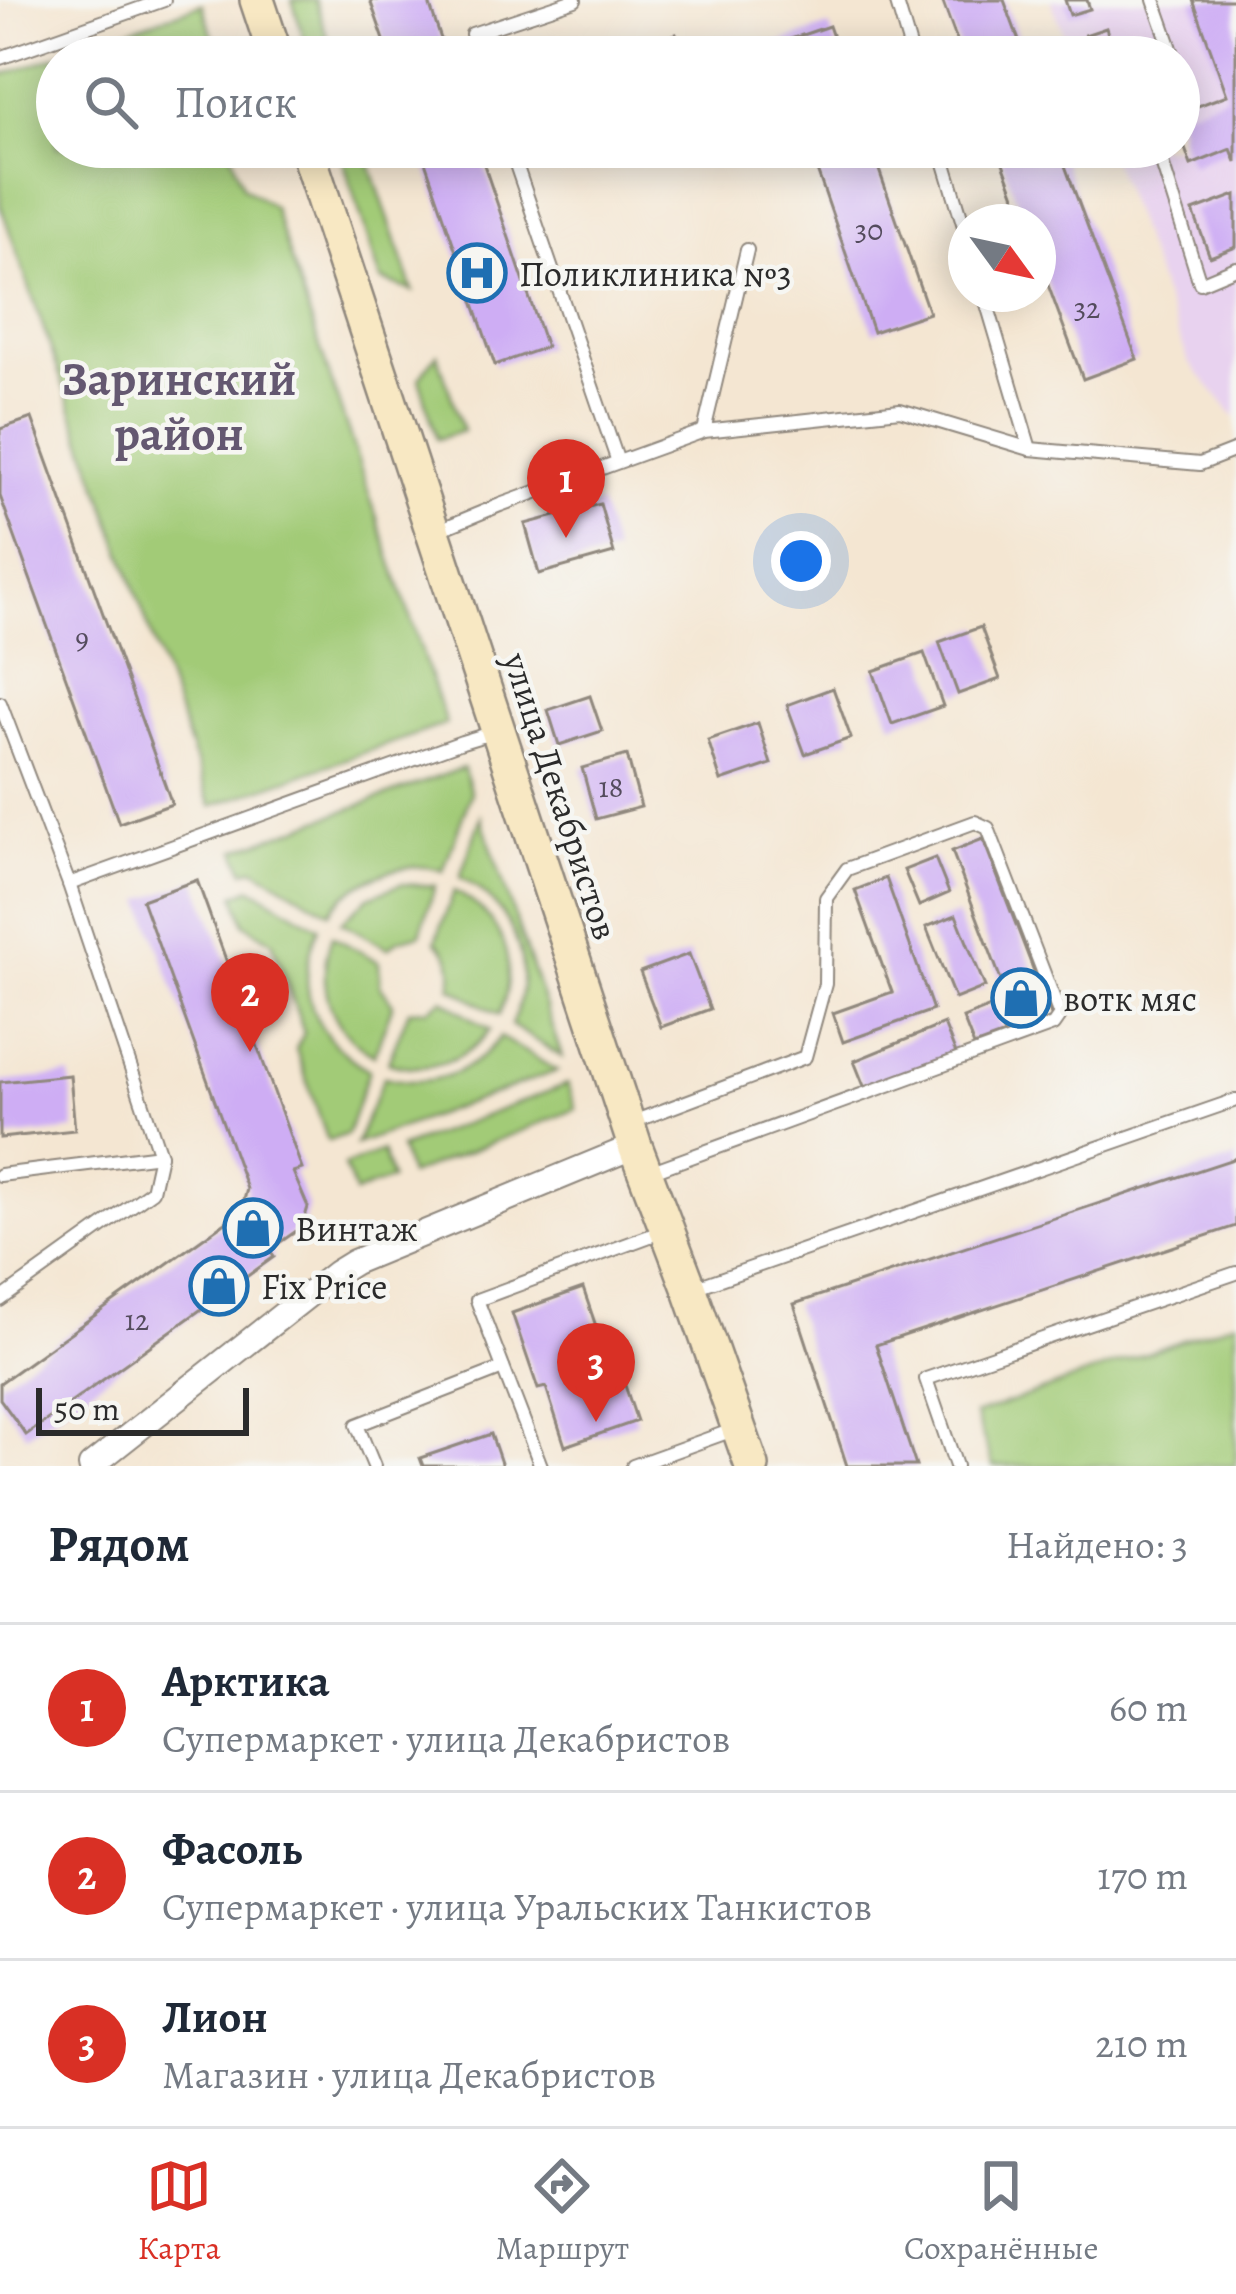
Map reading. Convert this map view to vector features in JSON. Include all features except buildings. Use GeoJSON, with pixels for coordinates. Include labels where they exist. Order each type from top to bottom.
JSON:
{"type":"FeatureCollection","features":[{"type":"Feature","properties":{"kind":"street"},"geometry":{"type":"LineString","coordinates":[[256,0],[269,36]]}},
{"type":"Feature","properties":{"kind":"street","name":"улица Декабристов"},"geometry":{"type":"LineString","coordinates":[[313,168],[636,1148],[752,1466]]}},
{"type":"Feature","properties":{"kind":"street"},"geometry":{"type":"LineString","coordinates":[[91,1466],[354,1262],[636,1148]]}},
{"type":"Feature","properties":{"kind":"lane"},"geometry":{"type":"LineString","coordinates":[[58,36],[164,0]]}},
{"type":"Feature","properties":{"kind":"lane"},"geometry":{"type":"LineString","coordinates":[[473,36],[574,0]]}},
{"type":"Feature","properties":{"kind":"lane"},"geometry":{"type":"LineString","coordinates":[[896,0],[907,36]]}},
{"type":"Feature","properties":{"kind":"lane"},"geometry":{"type":"LineString","coordinates":[[1154,0],[1167,36]]}},
{"type":"Feature","properties":{"kind":"lane"},"geometry":{"type":"LineString","coordinates":[[0,58],[36,44]]}},
{"type":"Feature","properties":{"kind":"lane"},"geometry":{"type":"LineString","coordinates":[[517,168],[618,462]]}},
{"type":"Feature","properties":{"kind":"lane"},"geometry":{"type":"LineString","coordinates":[[946,168],[957,204]]}},
{"type":"Feature","properties":{"kind":"lane"},"geometry":{"type":"LineString","coordinates":[[1164,168],[1200,283],[1236,268]]}},
{"type":"Feature","properties":{"kind":"lane"},"geometry":{"type":"LineString","coordinates":[[704,431],[747,250]]}},
{"type":"Feature","properties":{"kind":"lane"},"geometry":{"type":"LineString","coordinates":[[989,312],[1030,448]]}},
{"type":"Feature","properties":{"kind":"lane"},"geometry":{"type":"LineString","coordinates":[[433,532],[704,431],[900,410],[1030,448],[1200,464],[1236,450]]}},
{"type":"Feature","properties":{"kind":"lane"},"geometry":{"type":"LineString","coordinates":[[0,703],[69,884],[160,1155],[152,1191],[0,1300]]}},
{"type":"Feature","properties":{"kind":"lane"},"geometry":{"type":"LineString","coordinates":[[69,884],[496,732]]}},
{"type":"Feature","properties":{"kind":"lane"},"geometry":{"type":"LineString","coordinates":[[975,822],[988,828],[1060,1015],[1053,1024],[636,1148],[805,1057],[825,984],[826,898],[847,869],[975,822]]}},
{"type":"Feature","properties":{"kind":"lane"},"geometry":{"type":"LineString","coordinates":[[690,1290],[1236,1100]]}},
{"type":"Feature","properties":{"kind":"lane"},"geometry":{"type":"LineString","coordinates":[[0,1175],[160,1155]]}},
{"type":"Feature","properties":{"kind":"lane"},"geometry":{"type":"LineString","coordinates":[[541,1466],[477,1300],[668,1230]]}},
{"type":"Feature","properties":{"kind":"lane"},"geometry":{"type":"LineString","coordinates":[[956,1466],[926,1379],[1236,1273]]}},
{"type":"Feature","properties":{"kind":"lane"},"geometry":{"type":"LineString","coordinates":[[374,1466],[357,1425],[503,1368]]}},
{"type":"Feature","properties":{"kind":"lane"},"geometry":{"type":"LineString","coordinates":[[633,1466],[739,1428]]}},
{"type":"Feature","properties":{"kind":"shaded area"},"geometry":{"type":"Polygon","coordinates":[[[1051,0],[1236,0],[1236,418],[1189,362],[1115,168],[1200,168],[1200,36],[1065,36],[1051,0]]]}},
{"type":"Feature","properties":{"kind":"green space"},"geometry":{"type":"Polygon","coordinates":[[[292,0],[315,0],[327,36],[303,36],[292,0]]]}},
{"type":"Feature","properties":{"kind":"green space"},"geometry":{"type":"Polygon","coordinates":[[[202,4],[213,36],[112,36],[202,4]]]}},
{"type":"Feature","properties":{"kind":"green space"},"geometry":{"type":"Polygon","coordinates":[[[36,63],[36,168],[236,168],[243,187],[273,207],[446,724],[211,806],[0,204],[0,76],[36,63]]]}},
{"type":"Feature","properties":{"kind":"green space"},"geometry":{"type":"Polygon","coordinates":[[[346,168],[371,168],[413,291],[381,280],[346,168]]]}},
{"type":"Feature","properties":{"kind":"green space"},"geometry":{"type":"Polygon","coordinates":[[[437,354],[463,431],[437,439],[419,378],[437,354]]]}},
{"type":"Feature","properties":{"kind":"green space"},"geometry":{"type":"Polygon","coordinates":[[[463,768],[471,793],[443,871],[412,867],[380,875],[351,891],[329,912],[254,868],[244,871],[236,850],[463,768]]]}},
{"type":"Feature","properties":{"kind":"green space"},"geometry":{"type":"Polygon","coordinates":[[[481,817],[562,1057],[511,1025],[522,981],[516,941],[495,905],[460,877],[481,817]]]}},
{"type":"Feature","properties":{"kind":"green space"},"geometry":{"type":"Polygon","coordinates":[[[401,884],[435,886],[420,934],[388,948],[341,922],[369,897],[401,884]]]}},
{"type":"Feature","properties":{"kind":"green space"},"geometry":{"type":"Polygon","coordinates":[[[252,888],[319,927],[308,971],[313,1009],[334,1043],[369,1070],[347,1134],[328,1141],[296,1049],[304,1033],[272,941],[245,924],[235,895],[252,888]]]}},
{"type":"Feature","properties":{"kind":"green space"},"geometry":{"type":"Polygon","coordinates":[[[454,891],[485,914],[503,944],[508,978],[499,1015],[451,987],[451,961],[436,941],[454,891]]]}},
{"type":"Feature","properties":{"kind":"green space"},"geometry":{"type":"Polygon","coordinates":[[[332,936],[379,962],[380,985],[393,1004],[374,1055],[346,1032],[330,1004],[325,971],[332,936]]]}},
{"type":"Feature","properties":{"kind":"green space"},"geometry":{"type":"Polygon","coordinates":[[[443,999],[490,1030],[469,1050],[444,1062],[416,1067],[388,1062],[409,1010],[428,1009],[443,999]]]}},
{"type":"Feature","properties":{"kind":"green space"},"geometry":{"type":"Polygon","coordinates":[[[500,1037],[557,1071],[356,1144],[384,1077],[417,1081],[448,1075],[476,1061],[500,1037]]]}},
{"type":"Feature","properties":{"kind":"green space"},"geometry":{"type":"Polygon","coordinates":[[[568,1084],[576,1109],[409,1175],[400,1148],[568,1084]]]}},
{"type":"Feature","properties":{"kind":"green space"},"geometry":{"type":"Polygon","coordinates":[[[382,1151],[391,1179],[355,1193],[344,1166],[382,1151]]]}},
{"type":"Feature","properties":{"kind":"green space"},"geometry":{"type":"Polygon","coordinates":[[[1236,1321],[1236,1466],[993,1466],[975,1415],[1236,1321]]]}},
{"type":"Feature","properties":{"kind":"place","name":"Поликлиника №3"},"geometry":{"type":"Point","coordinates":[477,273]}},
{"type":"Feature","properties":{"kind":"place","name":"Арктика"},"geometry":{"type":"Point","coordinates":[566,538]}},
{"type":"Feature","properties":{"kind":"place","name":"вотк мяс"},"geometry":{"type":"Point","coordinates":[1021,998]}},
{"type":"Feature","properties":{"kind":"place","name":"Фасоль"},"geometry":{"type":"Point","coordinates":[250,1052]}},
{"type":"Feature","properties":{"kind":"place","name":"Винтаж"},"geometry":{"type":"Point","coordinates":[253,1228]}},
{"type":"Feature","properties":{"kind":"place","name":"Fix Price"},"geometry":{"type":"Point","coordinates":[219,1286]}},
{"type":"Feature","properties":{"kind":"place","name":"Лион"},"geometry":{"type":"Point","coordinates":[596,1422]}},
{"type":"Feature","properties":{"kind":"district","name":"Заринский район"},"geometry":{"type":"Point","coordinates":[179,406]}}]}
